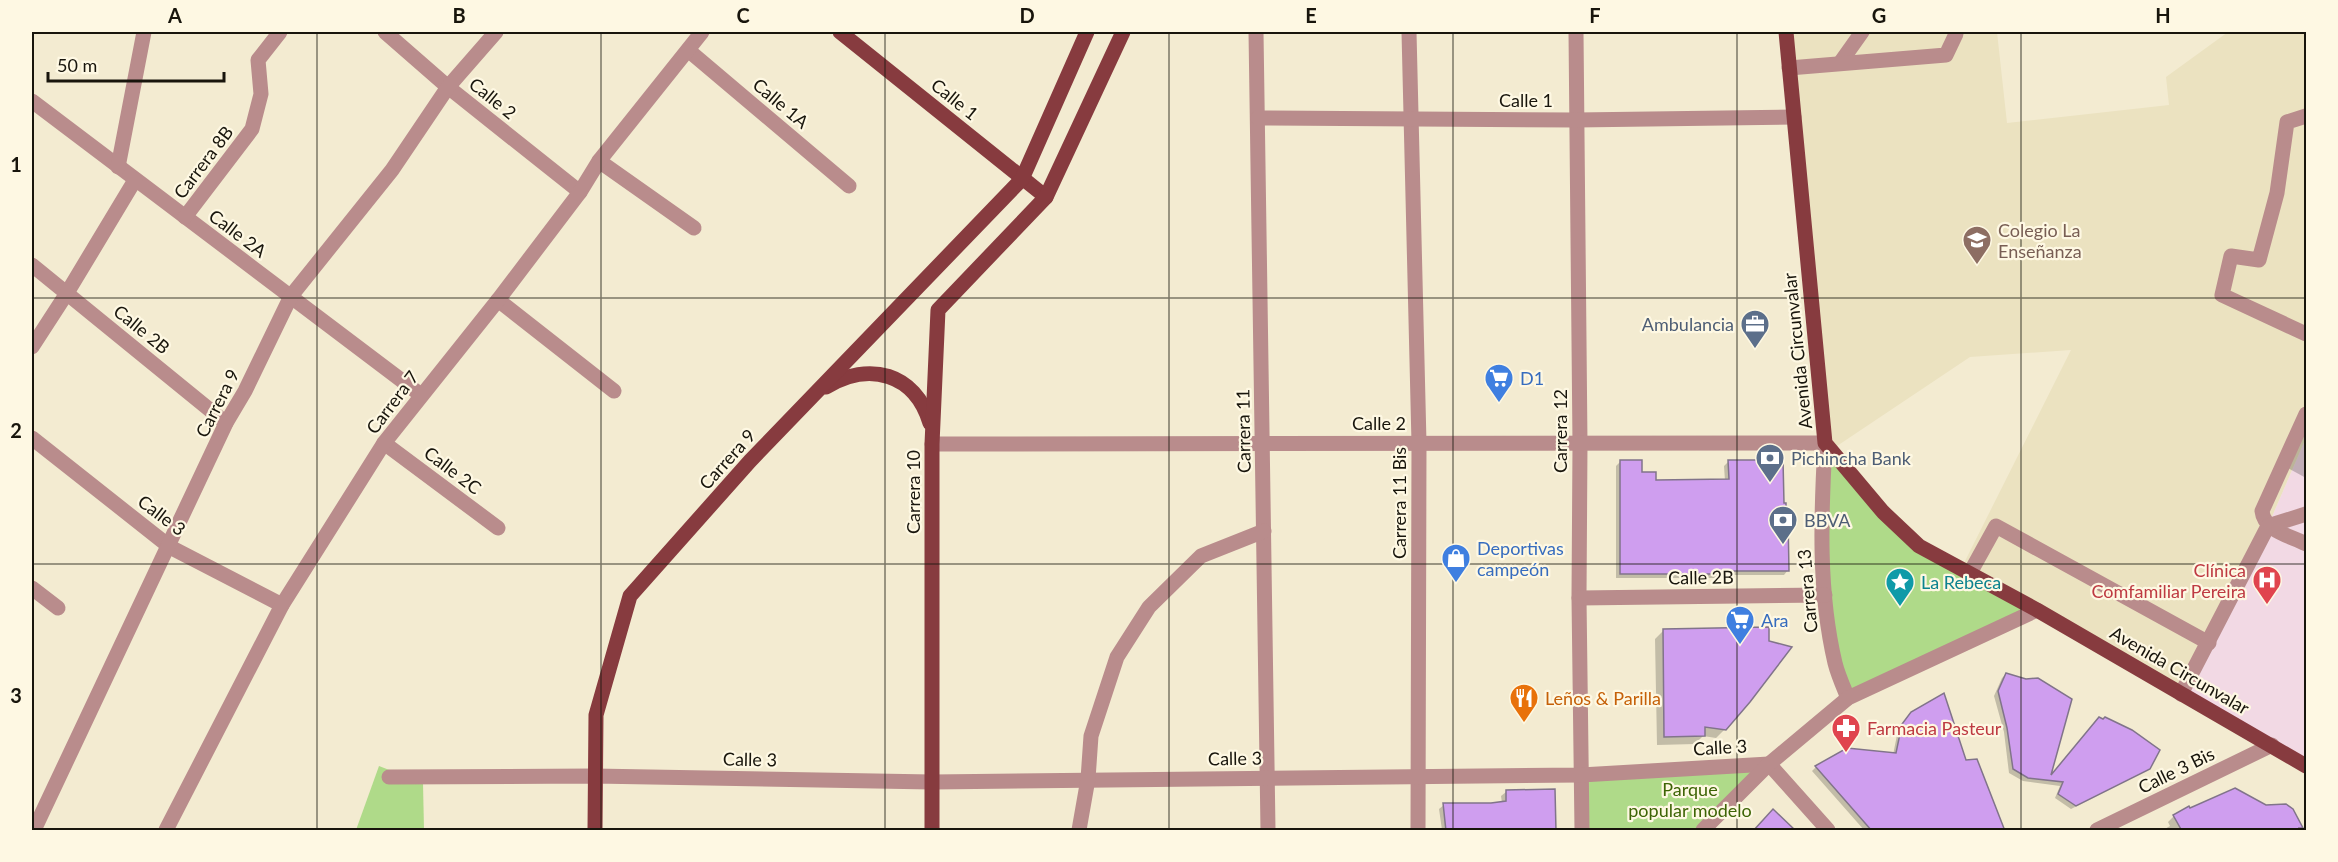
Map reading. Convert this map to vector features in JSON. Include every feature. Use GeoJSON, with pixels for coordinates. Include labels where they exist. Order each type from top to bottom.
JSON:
{"type":"FeatureCollection","features":[{"type":"Feature","properties":{"kind":"main road","name":"Calle 1"},"geometry":{"type":"LineString","coordinates":[[840,32],[1046,197]]}},
{"type":"Feature","properties":{"kind":"main road"},"geometry":{"type":"LineString","coordinates":[[1022,179],[1087,32]]}},
{"type":"Feature","properties":{"kind":"main road","name":"Carrera 10"},"geometry":{"type":"LineString","coordinates":[[932,831],[932,444],[938,310],[1046,197],[1123,32]]}},
{"type":"Feature","properties":{"kind":"main road","name":"Avenida Circunvalar"},"geometry":{"type":"LineString","coordinates":[[1786,32],[1828,446],[1884,512],[1919,546],[2037,610],[2307,766]]}},
{"type":"Feature","properties":{"kind":"main road","name":"Carrera 9"},"geometry":{"type":"LineString","coordinates":[[594,831],[596,715],[630,596],[750,461],[1022,179]]}},
{"type":"Feature","properties":{"kind":"main road"},"geometry":{"type":"LineString","coordinates":[[811,397],[828,385],[847,377],[888,374],[903,382],[916,394],[926,409],[931,426],[932,444]]}},
{"type":"Feature","properties":{"kind":"street"},"geometry":{"type":"LineString","coordinates":[[118,167],[144,32]]}},
{"type":"Feature","properties":{"kind":"street","name":"Carrera 8B"},"geometry":{"type":"LineString","coordinates":[[185,217],[252,129],[261,94],[258,60],[280,32]]}},
{"type":"Feature","properties":{"kind":"street","name":"Calle 2"},"geometry":{"type":"LineString","coordinates":[[385,32],[448,87],[580,192]]}},
{"type":"Feature","properties":{"kind":"street","name":"Carrera 9"},"geometry":{"type":"LineString","coordinates":[[34,831],[170,547],[226,423],[245,392],[291,296],[392,170],[448,87],[496,32]]}},
{"type":"Feature","properties":{"kind":"street","name":"Carrera 7"},"geometry":{"type":"LineString","coordinates":[[166,831],[282,605],[384,443],[498,300],[580,192],[599,161],[702,32]]}},
{"type":"Feature","properties":{"kind":"street","name":"Carrera 11"},"geometry":{"type":"LineString","coordinates":[[1256,32],[1268,831]]}},
{"type":"Feature","properties":{"kind":"street","name":"Carrera 11 Bis"},"geometry":{"type":"LineString","coordinates":[[1409,32],[1419,443],[1418,831]]}},
{"type":"Feature","properties":{"kind":"street","name":"Carrera 12"},"geometry":{"type":"LineString","coordinates":[[1576,32],[1582,831]]}},
{"type":"Feature","properties":{"kind":"street"},"geometry":{"type":"LineString","coordinates":[[1840,63],[1862,32]]}},
{"type":"Feature","properties":{"kind":"street"},"geometry":{"type":"LineString","coordinates":[[1789,68],[1946,55],[1955,32]]}},
{"type":"Feature","properties":{"kind":"street","name":"Calle 1A"},"geometry":{"type":"LineString","coordinates":[[688,50],[849,186]]}},
{"type":"Feature","properties":{"kind":"street","name":"Calle 2A"},"geometry":{"type":"LineString","coordinates":[[32,101],[421,394]]}},
{"type":"Feature","properties":{"kind":"street"},"geometry":{"type":"LineString","coordinates":[[2307,116],[2287,122],[2277,193],[2259,260],[2231,256],[2222,296],[2307,334]]}},
{"type":"Feature","properties":{"kind":"street","name":"Calle 1"},"geometry":{"type":"LineString","coordinates":[[1257,118],[1576,120],[1794,117]]}},
{"type":"Feature","properties":{"kind":"street"},"geometry":{"type":"LineString","coordinates":[[599,161],[693,228]]}},
{"type":"Feature","properties":{"kind":"street"},"geometry":{"type":"LineString","coordinates":[[32,347],[135,180]]}},
{"type":"Feature","properties":{"kind":"street","name":"Calle 2B"},"geometry":{"type":"LineString","coordinates":[[32,265],[226,423]]}},
{"type":"Feature","properties":{"kind":"street"},"geometry":{"type":"LineString","coordinates":[[498,300],[614,391]]}},
{"type":"Feature","properties":{"kind":"street"},"geometry":{"type":"LineString","coordinates":[[2307,414],[2262,511],[2263,520],[2268,526],[2307,543]]}},
{"type":"Feature","properties":{"kind":"street","name":"Calle 3"},"geometry":{"type":"LineString","coordinates":[[32,438],[170,547],[282,605]]}},
{"type":"Feature","properties":{"kind":"street","name":"Calle 2"},"geometry":{"type":"LineString","coordinates":[[932,444],[1262,442],[1828,446]]}},
{"type":"Feature","properties":{"kind":"street","name":"Calle 2C"},"geometry":{"type":"LineString","coordinates":[[384,443],[498,528]]}},
{"type":"Feature","properties":{"kind":"street","name":"Carrera 13"},"geometry":{"type":"LineString","coordinates":[[1828,446],[1821,524],[1825,595],[1835,664],[1848,698]]}},
{"type":"Feature","properties":{"kind":"street"},"geometry":{"type":"LineString","coordinates":[[2181,694],[2268,526],[2307,514]]}},
{"type":"Feature","properties":{"kind":"street"},"geometry":{"type":"LineString","coordinates":[[1970,573],[1996,526],[2209,643]]}},
{"type":"Feature","properties":{"kind":"street"},"geometry":{"type":"LineString","coordinates":[[1079,831],[1088,779],[1091,736],[1117,657],[1149,607],[1201,556],[1264,531]]}},
{"type":"Feature","properties":{"kind":"street"},"geometry":{"type":"LineString","coordinates":[[32,588],[58,608]]}},
{"type":"Feature","properties":{"kind":"street","name":"Calle 2B"},"geometry":{"type":"LineString","coordinates":[[1579,598],[1825,595]]}},
{"type":"Feature","properties":{"kind":"street","name":"Calle 3"},"geometry":{"type":"LineString","coordinates":[[389,777],[594,776],[932,782],[1581,775],[1769,764],[1848,698],[2037,610]]}},
{"type":"Feature","properties":{"kind":"street","name":"Calle 3 Bis"},"geometry":{"type":"LineString","coordinates":[[2097,831],[2272,745]]}},
{"type":"Feature","properties":{"kind":"street"},"geometry":{"type":"LineString","coordinates":[[1703,831],[1769,764],[1828,831]]}},
{"type":"Feature","properties":{"kind":"shaded area"},"geometry":{"type":"Polygon","coordinates":[[[1786,32],[1997,32],[2007,123],[2169,105],[2166,77],[2228,32],[2306,32],[2306,438],[2268,526],[2181,694],[1961,569],[2071,350],[1970,357],[1831,450],[1786,32]]]}},
{"type":"Feature","properties":{"kind":"shaded area","name":"Clínica Comfamiliar Pereira"},"geometry":{"type":"Polygon","coordinates":[[[2306,438],[2306,766],[2181,694],[2268,526],[2306,438]]]}},
{"type":"Feature","properties":{"kind":"green space"},"geometry":{"type":"Polygon","coordinates":[[[1831,451],[1919,546],[2037,610],[1848,698],[1825,595],[1831,451]]]}},
{"type":"Feature","properties":{"kind":"green space","name":"Parque popular modelo"},"geometry":{"type":"Polygon","coordinates":[[[1769,764],[1703,830],[1582,830],[1581,775],[1769,764]]]}},
{"type":"Feature","properties":{"kind":"green space"},"geometry":{"type":"Polygon","coordinates":[[[379,766],[423,783],[424,830],[356,830],[379,766]]]}},
{"type":"Feature","properties":{"kind":"building"},"geometry":{"type":"Polygon","coordinates":[[[1620,460],[1642,460],[1642,472],[1656,472],[1656,480],[1729,479],[1728,460],[1783,460],[1784,503],[1786,503],[1786,517],[1788,517],[1789,571],[1729,571],[1729,574],[1620,574],[1620,460]]]}},
{"type":"Feature","properties":{"kind":"building"},"geometry":{"type":"Polygon","coordinates":[[[1769,627],[1769,641],[1792,647],[1726,730],[1705,727],[1705,736],[1664,737],[1663,629],[1769,627]]]}},
{"type":"Feature","properties":{"kind":"building"},"geometry":{"type":"Polygon","coordinates":[[[2006,673],[2026,679],[2038,678],[2072,699],[2051,775],[2099,717],[2103,719],[2105,717],[2132,730],[2160,750],[2150,769],[2076,806],[2058,794],[2063,782],[2028,778],[2013,769],[2007,728],[1998,691],[2006,673]]]}},
{"type":"Feature","properties":{"kind":"building"},"geometry":{"type":"Polygon","coordinates":[[[1944,693],[1966,760],[1977,759],[2005,831],[1872,831],[1815,766],[1847,748],[1896,753],[1902,724],[1911,712],[1944,693]]]}},
{"type":"Feature","properties":{"kind":"building"},"geometry":{"type":"Polygon","coordinates":[[[2235,788],[2266,805],[2286,804],[2293,809],[2303,828],[2299,828],[2300,831],[2182,831],[2173,815],[2189,806],[2190,808],[2235,788]]]}},
{"type":"Feature","properties":{"kind":"building"},"geometry":{"type":"Polygon","coordinates":[[[1555,789],[1556,831],[1446,831],[1443,803],[1491,803],[1506,801],[1506,790],[1555,789]]]}},
{"type":"Feature","properties":{"kind":"building"},"geometry":{"type":"Polygon","coordinates":[[[1773,809],[1796,831],[1753,831],[1773,809]]]}},
{"type":"Feature","properties":{"kind":"place","name":"Colegio La Enseñanza"},"geometry":{"type":"Point","coordinates":[1977,266]}},
{"type":"Feature","properties":{"kind":"place","name":"Ambulancia"},"geometry":{"type":"Point","coordinates":[1755,350]}},
{"type":"Feature","properties":{"kind":"place","name":"D1"},"geometry":{"type":"Point","coordinates":[1499,404]}},
{"type":"Feature","properties":{"kind":"place","name":"Pichincha Bank"},"geometry":{"type":"Point","coordinates":[1770,484]}},
{"type":"Feature","properties":{"kind":"place","name":"BBVA"},"geometry":{"type":"Point","coordinates":[1783,546]}},
{"type":"Feature","properties":{"kind":"place","name":"Deportivas campeón"},"geometry":{"type":"Point","coordinates":[1456,584]}},
{"type":"Feature","properties":{"kind":"place","name":"Clínica Comfamiliar Pereira"},"geometry":{"type":"Point","coordinates":[2267,606]}},
{"type":"Feature","properties":{"kind":"place","name":"La Rebeca"},"geometry":{"type":"Point","coordinates":[1900,608]}},
{"type":"Feature","properties":{"kind":"place","name":"Ara"},"geometry":{"type":"Point","coordinates":[1740,646]}},
{"type":"Feature","properties":{"kind":"place","name":"Leños & Parilla"},"geometry":{"type":"Point","coordinates":[1524,724]}},
{"type":"Feature","properties":{"kind":"place","name":"Farmacia Pasteur"},"geometry":{"type":"Point","coordinates":[1846,754]}}]}
